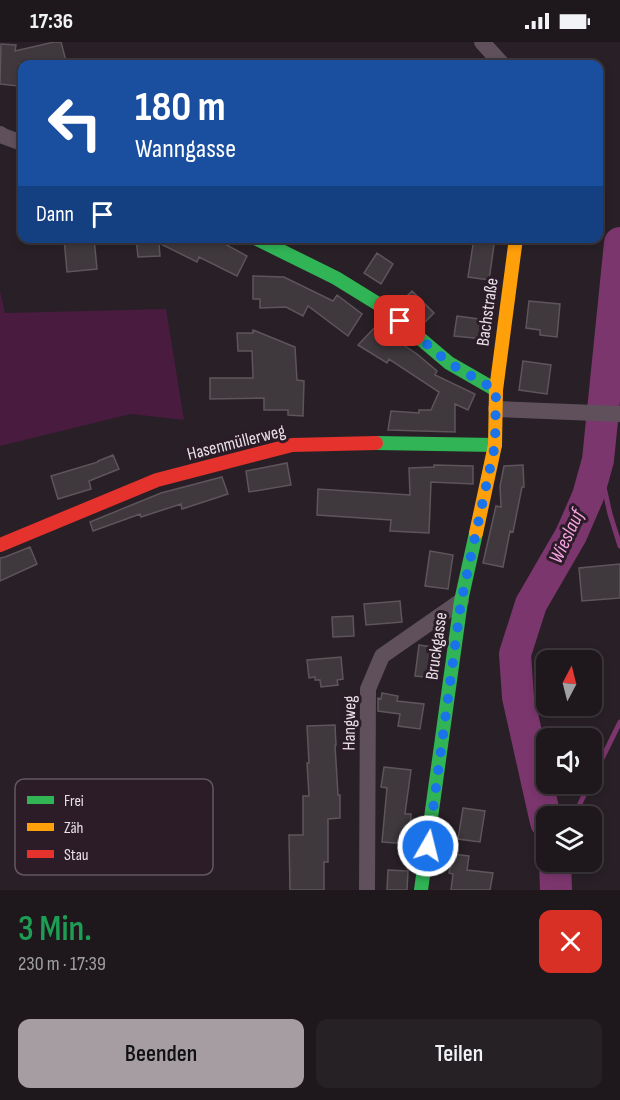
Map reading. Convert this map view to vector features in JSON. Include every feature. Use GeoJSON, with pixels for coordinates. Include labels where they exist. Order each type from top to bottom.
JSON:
{"type":"FeatureCollection","features":[{"type":"Feature","properties":{"kind":"street"},"geometry":{"type":"LineString","coordinates":[[482,42],[498,60]]}},
{"type":"Feature","properties":{"kind":"street"},"geometry":{"type":"LineString","coordinates":[[1,136],[18,142]]}},
{"type":"Feature","properties":{"kind":"street"},"geometry":{"type":"LineString","coordinates":[[265,243],[336,278],[383,307],[449,363],[496,390]]}},
{"type":"Feature","properties":{"kind":"street","name":"Bachstraße"},"geometry":{"type":"LineString","coordinates":[[496,390],[515,243]]}},
{"type":"Feature","properties":{"kind":"street","name":"Bruckgasse"},"geometry":{"type":"LineString","coordinates":[[421,890],[461,602],[495,445],[496,390]]}},
{"type":"Feature","properties":{"kind":"street"},"geometry":{"type":"LineString","coordinates":[[496,409],[620,414]]}},
{"type":"Feature","properties":{"kind":"street","name":"Hasenmüllerweg"},"geometry":{"type":"LineString","coordinates":[[0,545],[157,480],[292,446],[356,443],[438,446],[495,445]]}},
{"type":"Feature","properties":{"kind":"street","name":"Hangweg"},"geometry":{"type":"LineString","coordinates":[[367,890],[368,689],[382,656],[461,602]]}},
{"type":"Feature","properties":{"kind":"shaded area"},"geometry":{"type":"Polygon","coordinates":[[[0,291],[5,313],[166,309],[184,420],[131,414],[0,446],[0,291]]]}},
{"type":"Feature","properties":{"kind":"building"},"geometry":{"type":"Polygon","coordinates":[[[61,42],[66,60],[18,60],[18,86],[0,84],[1,44],[16,45],[15,51],[61,42]]]}},
{"type":"Feature","properties":{"kind":"building"},"geometry":{"type":"Polygon","coordinates":[[[64,243],[94,243],[97,269],[67,272],[64,243]]]}},
{"type":"Feature","properties":{"kind":"building"},"geometry":{"type":"Polygon","coordinates":[[[137,243],[159,243],[160,256],[138,257],[137,243]]]}},
{"type":"Feature","properties":{"kind":"building"},"geometry":{"type":"Polygon","coordinates":[[[159,243],[223,243],[247,256],[237,276],[199,257],[197,262],[159,243]]]}},
{"type":"Feature","properties":{"kind":"building"},"geometry":{"type":"Polygon","coordinates":[[[473,243],[494,243],[489,280],[468,277],[473,243]]]}},
{"type":"Feature","properties":{"kind":"building"},"geometry":{"type":"Polygon","coordinates":[[[377,253],[393,264],[381,284],[364,273],[377,253]]]}},
{"type":"Feature","properties":{"kind":"building"},"geometry":{"type":"Polygon","coordinates":[[[253,276],[284,277],[333,301],[337,295],[362,314],[348,336],[308,306],[303,316],[286,307],[260,308],[260,299],[253,299],[253,276]]]}},
{"type":"Feature","properties":{"kind":"building"},"geometry":{"type":"Polygon","coordinates":[[[412,291],[434,313],[424,323],[402,301],[412,291]]]}},
{"type":"Feature","properties":{"kind":"building"},"geometry":{"type":"Polygon","coordinates":[[[529,301],[560,304],[557,337],[540,335],[540,330],[526,328],[529,301]]]}},
{"type":"Feature","properties":{"kind":"building"},"geometry":{"type":"Polygon","coordinates":[[[457,316],[486,320],[484,339],[454,336],[457,316]]]}},
{"type":"Feature","properties":{"kind":"building"},"geometry":{"type":"Polygon","coordinates":[[[378,324],[393,333],[401,340],[399,342],[437,371],[435,375],[475,394],[468,410],[455,404],[455,432],[388,430],[391,411],[419,413],[419,410],[431,410],[439,392],[389,359],[387,363],[358,345],[378,324]]]}},
{"type":"Feature","properties":{"kind":"building"},"geometry":{"type":"Polygon","coordinates":[[[253,330],[295,347],[297,380],[304,381],[303,416],[288,415],[288,410],[264,410],[264,398],[210,399],[210,378],[253,378],[252,351],[238,351],[237,333],[253,333],[253,330]]]}},
{"type":"Feature","properties":{"kind":"building"},"geometry":{"type":"Polygon","coordinates":[[[523,361],[551,365],[547,394],[519,390],[523,361]]]}},
{"type":"Feature","properties":{"kind":"building"},"geometry":{"type":"Polygon","coordinates":[[[113,455],[119,469],[89,481],[91,489],[58,499],[51,476],[98,462],[113,455]]]}},
{"type":"Feature","properties":{"kind":"building"},"geometry":{"type":"Polygon","coordinates":[[[287,463],[291,485],[249,492],[246,471],[287,463]]]}},
{"type":"Feature","properties":{"kind":"building"},"geometry":{"type":"Polygon","coordinates":[[[434,465],[473,466],[473,484],[431,482],[429,533],[390,531],[391,520],[317,515],[318,489],[410,495],[409,468],[434,467],[434,465]]]}},
{"type":"Feature","properties":{"kind":"building"},"geometry":{"type":"Polygon","coordinates":[[[523,465],[524,487],[522,487],[513,532],[510,531],[503,567],[483,563],[496,506],[501,507],[500,486],[504,466],[523,465]]]}},
{"type":"Feature","properties":{"kind":"building"},"geometry":{"type":"Polygon","coordinates":[[[222,477],[228,494],[182,509],[181,504],[141,517],[140,514],[93,531],[90,522],[161,493],[222,477]]]}},
{"type":"Feature","properties":{"kind":"building"},"geometry":{"type":"Polygon","coordinates":[[[30,547],[37,564],[0,581],[0,558],[30,547]]]}},
{"type":"Feature","properties":{"kind":"building"},"geometry":{"type":"Polygon","coordinates":[[[430,551],[453,555],[448,589],[425,586],[430,551]]]}},
{"type":"Feature","properties":{"kind":"building"},"geometry":{"type":"Polygon","coordinates":[[[620,564],[620,598],[582,601],[579,568],[620,564]]]}},
{"type":"Feature","properties":{"kind":"building"},"geometry":{"type":"Polygon","coordinates":[[[400,601],[402,622],[366,625],[364,604],[400,601]]]}},
{"type":"Feature","properties":{"kind":"building"},"geometry":{"type":"Polygon","coordinates":[[[353,616],[354,636],[333,637],[332,617],[353,616]]]}},
{"type":"Feature","properties":{"kind":"building"},"geometry":{"type":"Polygon","coordinates":[[[419,645],[439,648],[435,678],[415,676],[419,645]]]}},
{"type":"Feature","properties":{"kind":"building"},"geometry":{"type":"Polygon","coordinates":[[[341,657],[343,679],[337,680],[338,685],[321,687],[320,680],[315,680],[315,677],[309,678],[307,660],[341,657]]]}},
{"type":"Feature","properties":{"kind":"building"},"geometry":{"type":"Polygon","coordinates":[[[382,693],[398,696],[397,701],[424,704],[420,729],[398,726],[400,714],[378,711],[378,698],[381,699],[382,693]]]}},
{"type":"Feature","properties":{"kind":"building"},"geometry":{"type":"Polygon","coordinates":[[[335,725],[340,818],[328,819],[328,862],[324,862],[324,890],[290,890],[289,835],[303,835],[303,796],[309,796],[307,726],[335,725]]]}},
{"type":"Feature","properties":{"kind":"building"},"geometry":{"type":"Polygon","coordinates":[[[384,767],[411,770],[405,814],[411,814],[409,844],[382,842],[387,788],[381,787],[384,767]]]}},
{"type":"Feature","properties":{"kind":"building"},"geometry":{"type":"Polygon","coordinates":[[[463,808],[485,811],[480,842],[458,839],[463,808]]]}},
{"type":"Feature","properties":{"kind":"building"},"geometry":{"type":"Polygon","coordinates":[[[452,854],[469,856],[467,870],[493,873],[490,890],[451,890],[453,874],[449,873],[452,854]]]}},
{"type":"Feature","properties":{"kind":"building"},"geometry":{"type":"Polygon","coordinates":[[[388,870],[408,871],[407,890],[387,890],[388,870]]]}},
{"type":"Feature","properties":{"kind":"waterway","name":"Wieslauf"},"geometry":{"type":"LineString","coordinates":[[542,806],[518,697],[515,654],[531,604],[571,535],[588,496],[598,460],[620,243]]}},
{"type":"Feature","properties":{"kind":"waterway"},"geometry":{"type":"LineString","coordinates":[[598,460],[620,546]]}},
{"type":"Feature","properties":{"kind":"waterway"},"geometry":{"type":"LineString","coordinates":[[602,759],[620,722]]}},
{"type":"Feature","properties":{"kind":"waterway"},"geometry":{"type":"LineString","coordinates":[[579,806],[585,794]]}},
{"type":"Feature","properties":{"kind":"waterway","name":"Wieslauf"},"geometry":{"type":"LineString","coordinates":[[555,872],[556,890]]}},
{"type":"Feature","properties":{"kind":"traffic: fast"},"geometry":{"type":"LineString","coordinates":[[265,243],[336,278],[383,307],[449,363],[496,390]]}},
{"type":"Feature","properties":{"kind":"traffic: fast"},"geometry":{"type":"LineString","coordinates":[[376,443],[495,445]]}},
{"type":"Feature","properties":{"kind":"traffic: fast"},"geometry":{"type":"LineString","coordinates":[[421,890],[461,601],[476,533]]}},
{"type":"Feature","properties":{"kind":"traffic: slow"},"geometry":{"type":"LineString","coordinates":[[476,533],[495,445],[496,390],[515,243]]}},
{"type":"Feature","properties":{"kind":"traffic: jam"},"geometry":{"type":"LineString","coordinates":[[0,545],[157,480],[292,445],[376,443]]}},
{"type":"Feature","properties":{"kind":"route"},"geometry":{"type":"LineString","coordinates":[[400,321],[449,363],[496,390],[495,445],[461,602],[428,846]]}}]}
